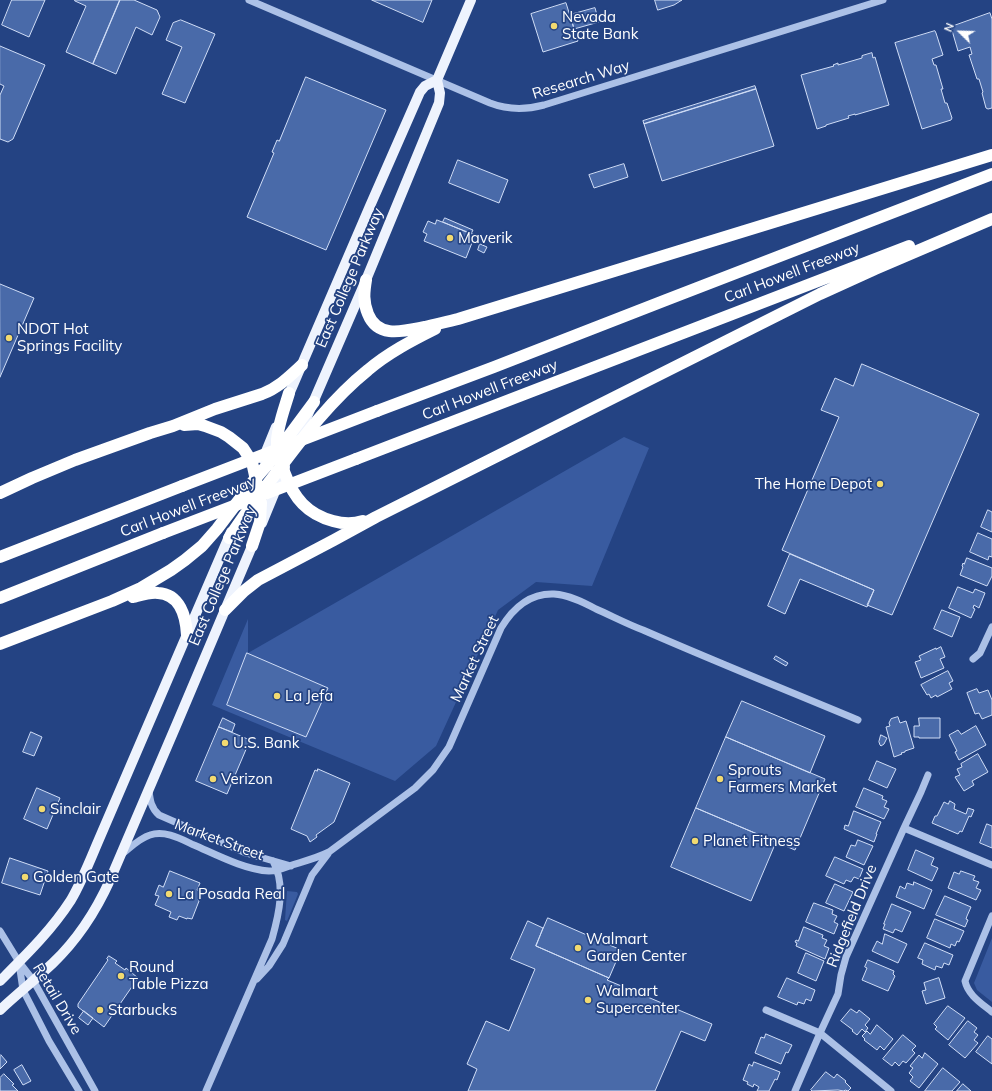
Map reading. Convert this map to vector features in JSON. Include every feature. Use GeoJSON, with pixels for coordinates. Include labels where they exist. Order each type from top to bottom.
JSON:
{"type":"FeatureCollection","features":[{"type":"Feature","properties":{"kind":"highway"},"geometry":{"type":"LineString","coordinates":[[229,538],[259,495],[283,468],[291,453],[335,400],[368,369],[398,349],[445,324],[992,155]]}},
{"type":"Feature","properties":{"kind":"highway","name":"Carl Howell Freeway"},"geometry":{"type":"LineString","coordinates":[[0,557],[992,174]]}},
{"type":"Feature","properties":{"kind":"highway","name":"Carl Howell Freeway"},"geometry":{"type":"LineString","coordinates":[[0,598],[162,533],[992,214]]}},
{"type":"Feature","properties":{"kind":"highway"},"geometry":{"type":"LineString","coordinates":[[225,610],[250,585],[258,580],[376,517],[820,294],[992,219]]}},
{"type":"Feature","properties":{"kind":"highway"},"geometry":{"type":"LineString","coordinates":[[366,280],[364,296],[366,310],[372,321],[378,327],[385,330],[392,332],[406,331],[458,319]]}},
{"type":"Feature","properties":{"kind":"highway"},"geometry":{"type":"LineString","coordinates":[[0,493],[75,460],[269,391],[284,382],[302,365]]}},
{"type":"Feature","properties":{"kind":"highway"},"geometry":{"type":"LineString","coordinates":[[289,393],[280,425],[277,443],[283,468],[290,487],[300,502],[312,512],[325,519],[339,523],[358,522],[376,517]]}},
{"type":"Feature","properties":{"kind":"highway"},"geometry":{"type":"LineString","coordinates":[[0,644],[112,601],[141,588],[171,570],[197,550],[217,529],[314,402]]}},
{"type":"Feature","properties":{"kind":"highway"},"geometry":{"type":"LineString","coordinates":[[173,426],[190,424],[205,426],[222,432],[243,448],[252,462],[261,503],[260,522],[252,546]]}},
{"type":"Feature","properties":{"kind":"highway"},"geometry":{"type":"LineString","coordinates":[[112,601],[154,593],[168,595],[176,601],[182,611],[187,635]]}},
{"type":"Feature","properties":{"kind":"main road","name":"East College Parkway"},"geometry":{"type":"LineString","coordinates":[[291,453],[366,280],[438,103],[440,94],[437,80],[471,0]]}},
{"type":"Feature","properties":{"kind":"main road","name":"East College Parkway"},"geometry":{"type":"LineString","coordinates":[[0,982],[56,921],[80,883],[255,478],[289,393],[420,92],[425,86],[437,80]]}},
{"type":"Feature","properties":{"kind":"main road","name":"East College Parkway"},"geometry":{"type":"LineString","coordinates":[[0,1010],[57,959],[84,927],[105,891],[252,546],[283,468]]}},
{"type":"Feature","properties":{"kind":"street","name":"Research Way"},"geometry":{"type":"LineString","coordinates":[[249,0],[502,107],[516,109],[536,108],[883,0]]}},
{"type":"Feature","properties":{"kind":"street","name":"Market Street"},"geometry":{"type":"LineString","coordinates":[[121,855],[150,835],[161,833],[175,837],[232,862],[267,871],[278,870],[315,859],[329,852],[415,788],[433,770],[449,747],[503,623],[514,608],[526,600],[538,596],[552,594],[563,595],[577,600],[642,630],[858,720]]}},
{"type":"Feature","properties":{"kind":"street"},"geometry":{"type":"LineString","coordinates":[[973,660],[980,653],[992,627]]}},
{"type":"Feature","properties":{"kind":"street","name":"Ridgefield Drive"},"geometry":{"type":"LineString","coordinates":[[795,1091],[838,994],[846,957],[928,775]]}},
{"type":"Feature","properties":{"kind":"street","name":"Market Street"},"geometry":{"type":"LineString","coordinates":[[149,788],[151,805],[155,812],[159,815],[246,853],[291,866]]}},
{"type":"Feature","properties":{"kind":"street"},"geometry":{"type":"LineString","coordinates":[[904,828],[992,865]]}},
{"type":"Feature","properties":{"kind":"street"},"geometry":{"type":"LineString","coordinates":[[253,984],[269,966],[283,944],[312,875],[329,852]]}},
{"type":"Feature","properties":{"kind":"street"},"geometry":{"type":"LineString","coordinates":[[206,1091],[253,984],[272,938],[277,921],[280,893],[278,870],[273,861]]}},
{"type":"Feature","properties":{"kind":"street"},"geometry":{"type":"LineString","coordinates":[[992,916],[965,981],[966,988],[970,994],[992,1012]]}},
{"type":"Feature","properties":{"kind":"street"},"geometry":{"type":"LineString","coordinates":[[0,931],[19,962]]}},
{"type":"Feature","properties":{"kind":"street","name":"Retail Drive"},"geometry":{"type":"LineString","coordinates":[[19,962],[33,980],[95,1091]]}},
{"type":"Feature","properties":{"kind":"street","name":"Retail Drive"},"geometry":{"type":"LineString","coordinates":[[19,962],[23,990],[49,1040],[79,1091]]}},
{"type":"Feature","properties":{"kind":"street"},"geometry":{"type":"LineString","coordinates":[[766,1010],[820,1033],[891,1091]]}},
{"type":"Feature","properties":{"kind":"shaded area"},"geometry":{"type":"Polygon","coordinates":[[[624,437],[649,448],[592,586],[536,582],[498,610],[436,746],[395,781],[212,705],[248,619],[248,653],[624,437]]]}},
{"type":"Feature","properties":{"kind":"shaded area"},"geometry":{"type":"Polygon","coordinates":[[[287,891],[297,892],[298,894],[287,921],[285,920],[287,891]]]}},
{"type":"Feature","properties":{"kind":"shaded area"},"geometry":{"type":"Polygon","coordinates":[[[992,938],[992,1002],[977,990],[974,983],[992,938]]]}},
{"type":"Feature","properties":{"kind":"building"},"geometry":{"type":"Polygon","coordinates":[[[12,0],[45,0],[29,37],[2,25],[12,0]]]}},
{"type":"Feature","properties":{"kind":"building"},"geometry":{"type":"Polygon","coordinates":[[[75,0],[120,0],[93,64],[66,52],[86,6],[75,0]]]}},
{"type":"Feature","properties":{"kind":"building"},"geometry":{"type":"Polygon","coordinates":[[[120,0],[134,0],[157,10],[160,17],[152,35],[136,27],[116,74],[93,64],[120,0]]]}},
{"type":"Feature","properties":{"kind":"building"},"geometry":{"type":"Polygon","coordinates":[[[372,0],[432,0],[423,22],[372,0]]]}},
{"type":"Feature","properties":{"kind":"building"},"geometry":{"type":"Polygon","coordinates":[[[655,0],[682,0],[674,5],[658,10],[655,0]]]}},
{"type":"Feature","properties":{"kind":"building","name":"Nevada State Bank"},"geometry":{"type":"Polygon","coordinates":[[[566,3],[578,41],[543,52],[531,14],[566,3]]]}},
{"type":"Feature","properties":{"kind":"building"},"geometry":{"type":"Polygon","coordinates":[[[595,8],[599,22],[574,29],[570,15],[595,8]]]}},
{"type":"Feature","properties":{"kind":"building"},"geometry":{"type":"Polygon","coordinates":[[[990,13],[992,19],[992,108],[988,109],[986,108],[979,79],[977,79],[969,55],[972,54],[970,47],[958,51],[951,27],[990,13]]]}},
{"type":"Feature","properties":{"kind":"building"},"geometry":{"type":"Polygon","coordinates":[[[181,20],[215,34],[185,103],[162,94],[182,47],[166,40],[173,23],[181,20]]]}},
{"type":"Feature","properties":{"kind":"building"},"geometry":{"type":"Polygon","coordinates":[[[935,31],[943,55],[932,59],[934,65],[936,65],[943,89],[941,89],[945,103],[947,103],[952,118],[951,120],[922,129],[895,43],[935,31]]]}},
{"type":"Feature","properties":{"kind":"building"},"geometry":{"type":"Polygon","coordinates":[[[0,46],[45,65],[13,139],[8,142],[0,139],[0,95],[4,86],[0,84],[0,46]]]}},
{"type":"Feature","properties":{"kind":"building"},"geometry":{"type":"Polygon","coordinates":[[[872,53],[873,58],[875,57],[889,105],[848,116],[849,118],[817,129],[801,75],[834,66],[833,65],[838,63],[838,65],[862,58],[862,56],[872,53]]]}},
{"type":"Feature","properties":{"kind":"building"},"geometry":{"type":"Polygon","coordinates":[[[306,77],[386,110],[326,250],[247,217],[274,153],[272,152],[277,140],[279,141],[306,77]]]}},
{"type":"Feature","properties":{"kind":"building"},"geometry":{"type":"Polygon","coordinates":[[[755,86],[756,89],[644,124],[643,121],[755,86]]]}},
{"type":"Feature","properties":{"kind":"building"},"geometry":{"type":"Polygon","coordinates":[[[756,89],[774,146],[662,181],[644,124],[756,89]]]}},
{"type":"Feature","properties":{"kind":"building","name":"Maverik"},"geometry":{"type":"Polygon","coordinates":[[[458,160],[508,180],[499,203],[449,183],[458,160]]]}},
{"type":"Feature","properties":{"kind":"building"},"geometry":{"type":"Polygon","coordinates":[[[624,164],[628,177],[594,188],[589,175],[624,164]]]}},
{"type":"Feature","properties":{"kind":"building"},"geometry":{"type":"Polygon","coordinates":[[[445,218],[473,230],[471,234],[443,222],[445,218]]]}},
{"type":"Feature","properties":{"kind":"building","name":"Maverik"},"geometry":{"type":"Polygon","coordinates":[[[437,220],[475,235],[466,258],[424,241],[427,234],[423,232],[428,221],[435,224],[437,220]]]}},
{"type":"Feature","properties":{"kind":"building"},"geometry":{"type":"Polygon","coordinates":[[[480,244],[487,247],[484,253],[478,250],[480,244]]]}},
{"type":"Feature","properties":{"kind":"building","name":"NDOT Hot Springs Facility"},"geometry":{"type":"Polygon","coordinates":[[[0,284],[34,298],[0,377],[0,284]]]}},
{"type":"Feature","properties":{"kind":"building","name":"The Home Depot"},"geometry":{"type":"Polygon","coordinates":[[[862,364],[979,414],[892,615],[867,605],[874,590],[782,550],[839,417],[821,410],[835,378],[853,386],[862,364]]]}},
{"type":"Feature","properties":{"kind":"building"},"geometry":{"type":"Polygon","coordinates":[[[988,510],[992,512],[992,532],[981,527],[988,510]]]}},
{"type":"Feature","properties":{"kind":"building"},"geometry":{"type":"Polygon","coordinates":[[[978,533],[992,539],[992,557],[989,556],[988,560],[970,552],[978,533]]]}},
{"type":"Feature","properties":{"kind":"building"},"geometry":{"type":"Polygon","coordinates":[[[790,554],[874,590],[867,607],[800,579],[785,614],[768,606],[790,554]]]}},
{"type":"Feature","properties":{"kind":"building"},"geometry":{"type":"Polygon","coordinates":[[[967,558],[992,568],[992,576],[987,586],[960,575],[963,563],[964,564],[967,558]]]}},
{"type":"Feature","properties":{"kind":"building"},"geometry":{"type":"Polygon","coordinates":[[[958,587],[973,593],[975,589],[985,593],[979,608],[974,605],[973,608],[975,609],[971,618],[949,608],[958,587]]]}},
{"type":"Feature","properties":{"kind":"building"},"geometry":{"type":"Polygon","coordinates":[[[942,610],[960,617],[952,637],[934,629],[942,610]]]}},
{"type":"Feature","properties":{"kind":"building"},"geometry":{"type":"Polygon","coordinates":[[[941,647],[945,657],[940,659],[944,668],[921,678],[915,662],[921,660],[919,656],[941,647]]]}},
{"type":"Feature","properties":{"kind":"building","name":"La Jefa"},"geometry":{"type":"Polygon","coordinates":[[[247,653],[328,688],[306,737],[227,705],[247,653]]]}},
{"type":"Feature","properties":{"kind":"building"},"geometry":{"type":"Polygon","coordinates":[[[776,656],[788,663],[786,666],[774,659],[776,656]]]}},
{"type":"Feature","properties":{"kind":"building"},"geometry":{"type":"Polygon","coordinates":[[[948,671],[953,681],[949,683],[952,689],[937,697],[936,695],[931,698],[929,694],[927,695],[921,685],[948,671]]]}},
{"type":"Feature","properties":{"kind":"building"},"geometry":{"type":"Polygon","coordinates":[[[977,689],[979,693],[988,690],[992,700],[992,715],[982,719],[979,713],[975,714],[967,693],[977,689]]]}},
{"type":"Feature","properties":{"kind":"building"},"geometry":{"type":"Polygon","coordinates":[[[742,701],[825,736],[810,773],[726,737],[742,701]]]}},
{"type":"Feature","properties":{"kind":"building"},"geometry":{"type":"Polygon","coordinates":[[[898,717],[900,723],[906,721],[914,748],[894,757],[886,727],[890,726],[889,723],[891,719],[898,717]]]}},
{"type":"Feature","properties":{"kind":"building"},"geometry":{"type":"Polygon","coordinates":[[[223,718],[235,724],[232,732],[219,727],[223,718]]]}},
{"type":"Feature","properties":{"kind":"building"},"geometry":{"type":"Polygon","coordinates":[[[919,718],[940,718],[940,738],[914,737],[914,726],[919,726],[919,718]]]}},
{"type":"Feature","properties":{"kind":"building"},"geometry":{"type":"Polygon","coordinates":[[[976,726],[986,745],[959,760],[955,752],[957,751],[949,735],[958,730],[961,734],[976,726]]]}},
{"type":"Feature","properties":{"kind":"building"},"geometry":{"type":"Polygon","coordinates":[[[219,727],[250,740],[227,794],[196,781],[219,727]]]}},
{"type":"Feature","properties":{"kind":"building"},"geometry":{"type":"Polygon","coordinates":[[[31,732],[42,737],[34,756],[23,752],[31,732]]]}},
{"type":"Feature","properties":{"kind":"building"},"geometry":{"type":"Polygon","coordinates":[[[881,735],[887,738],[881,746],[879,742],[881,735]]]}},
{"type":"Feature","properties":{"kind":"building"},"geometry":{"type":"Polygon","coordinates":[[[726,737],[825,779],[795,850],[696,808],[726,737]]]}},
{"type":"Feature","properties":{"kind":"building"},"geometry":{"type":"Polygon","coordinates":[[[978,754],[988,772],[972,781],[974,785],[964,791],[955,777],[960,775],[957,769],[962,767],[961,764],[978,754]]]}},
{"type":"Feature","properties":{"kind":"building"},"geometry":{"type":"Polygon","coordinates":[[[877,761],[896,769],[887,788],[869,780],[877,761]]]}},
{"type":"Feature","properties":{"kind":"building"},"geometry":{"type":"Polygon","coordinates":[[[318,769],[350,783],[334,822],[316,835],[317,837],[310,842],[307,836],[291,829],[315,770],[317,771],[318,769]]]}},
{"type":"Feature","properties":{"kind":"building","name":"Sinclair"},"geometry":{"type":"Polygon","coordinates":[[[37,788],[60,798],[47,829],[24,819],[37,788]]]}},
{"type":"Feature","properties":{"kind":"building"},"geometry":{"type":"Polygon","coordinates":[[[864,788],[883,796],[882,799],[887,801],[884,807],[889,809],[884,819],[856,807],[864,788]]]}},
{"type":"Feature","properties":{"kind":"building"},"geometry":{"type":"Polygon","coordinates":[[[950,801],[955,804],[954,809],[966,814],[968,808],[974,810],[971,817],[969,816],[962,832],[960,831],[958,834],[932,823],[944,802],[948,804],[950,801]]]}},
{"type":"Feature","properties":{"kind":"building"},"geometry":{"type":"Polygon","coordinates":[[[696,808],[776,842],[751,901],[671,867],[696,808]]]}},
{"type":"Feature","properties":{"kind":"building"},"geometry":{"type":"Polygon","coordinates":[[[854,811],[881,822],[874,842],[844,829],[845,825],[848,826],[854,811]]]}},
{"type":"Feature","properties":{"kind":"building"},"geometry":{"type":"Polygon","coordinates":[[[987,824],[992,826],[992,848],[980,843],[987,824]]]}},
{"type":"Feature","properties":{"kind":"building"},"geometry":{"type":"Polygon","coordinates":[[[858,840],[873,846],[864,865],[846,857],[851,845],[855,846],[858,840]]]}},
{"type":"Feature","properties":{"kind":"building"},"geometry":{"type":"Polygon","coordinates":[[[916,850],[934,858],[931,865],[938,868],[932,881],[908,870],[916,850]]]}},
{"type":"Feature","properties":{"kind":"building"},"geometry":{"type":"Polygon","coordinates":[[[835,857],[863,869],[859,879],[854,877],[851,882],[846,880],[844,884],[826,876],[835,857]]]}},
{"type":"Feature","properties":{"kind":"building","name":"Golden Gate"},"geometry":{"type":"Polygon","coordinates":[[[10,858],[48,871],[40,895],[2,883],[10,858]]]}},
{"type":"Feature","properties":{"kind":"building"},"geometry":{"type":"Polygon","coordinates":[[[170,871],[200,883],[197,890],[201,892],[199,901],[192,919],[179,916],[177,920],[169,917],[171,912],[155,905],[159,896],[155,895],[159,885],[163,887],[170,871]]]}},
{"type":"Feature","properties":{"kind":"building"},"geometry":{"type":"Polygon","coordinates":[[[961,871],[975,876],[973,880],[979,882],[976,888],[981,890],[976,900],[948,888],[954,872],[959,874],[961,871]]]}},
{"type":"Feature","properties":{"kind":"building"},"geometry":{"type":"Polygon","coordinates":[[[914,882],[932,890],[924,909],[896,897],[900,886],[905,889],[907,883],[913,885],[914,882]]]}},
{"type":"Feature","properties":{"kind":"building"},"geometry":{"type":"Polygon","coordinates":[[[835,884],[853,892],[844,911],[826,903],[835,884]]]}},
{"type":"Feature","properties":{"kind":"building"},"geometry":{"type":"Polygon","coordinates":[[[945,896],[971,907],[966,919],[968,920],[965,927],[936,915],[945,896]]]}},
{"type":"Feature","properties":{"kind":"building"},"geometry":{"type":"Polygon","coordinates":[[[814,903],[833,910],[832,914],[837,916],[834,922],[838,924],[834,934],[806,922],[814,903]]]}},
{"type":"Feature","properties":{"kind":"building"},"geometry":{"type":"Polygon","coordinates":[[[892,904],[911,912],[902,932],[895,929],[893,933],[883,929],[892,904]]]}},
{"type":"Feature","properties":{"kind":"building","name":"Walmart Garden Center"},"geometry":{"type":"Polygon","coordinates":[[[548,918],[621,950],[609,978],[536,946],[548,918]]]}},
{"type":"Feature","properties":{"kind":"building"},"geometry":{"type":"Polygon","coordinates":[[[935,919],[964,931],[959,942],[957,941],[955,946],[951,944],[950,948],[927,938],[935,919]]]}},
{"type":"Feature","properties":{"kind":"building","name":"Walmart Supercenter"},"geometry":{"type":"Polygon","coordinates":[[[528,921],[543,928],[536,946],[609,978],[607,980],[712,1024],[705,1041],[681,1031],[655,1091],[468,1091],[477,1069],[467,1064],[486,1021],[509,1031],[535,969],[511,959],[528,921]]]}},
{"type":"Feature","properties":{"kind":"building"},"geometry":{"type":"Polygon","coordinates":[[[804,927],[823,935],[822,938],[827,940],[824,946],[829,948],[825,959],[796,946],[797,943],[795,942],[796,940],[798,941],[804,927]]]}},
{"type":"Feature","properties":{"kind":"building"},"geometry":{"type":"Polygon","coordinates":[[[885,934],[907,944],[898,963],[872,951],[877,941],[882,944],[885,934]]]}},
{"type":"Feature","properties":{"kind":"building"},"geometry":{"type":"Polygon","coordinates":[[[925,943],[953,955],[949,965],[944,963],[942,968],[936,966],[935,970],[922,964],[923,960],[918,958],[925,943]]]}},
{"type":"Feature","properties":{"kind":"building"},"geometry":{"type":"Polygon","coordinates":[[[806,953],[824,961],[816,981],[798,973],[806,953]]]}},
{"type":"Feature","properties":{"kind":"building"},"geometry":{"type":"Polygon","coordinates":[[[109,956],[117,961],[115,963],[125,970],[126,968],[138,978],[104,1027],[78,1007],[78,1004],[108,960],[107,959],[109,956]]]}},
{"type":"Feature","properties":{"kind":"building"},"geometry":{"type":"Polygon","coordinates":[[[868,960],[894,971],[893,974],[895,976],[888,991],[862,980],[867,968],[865,967],[868,960]]]}},
{"type":"Feature","properties":{"kind":"building"},"geometry":{"type":"Polygon","coordinates":[[[787,978],[815,990],[811,1001],[806,999],[804,1004],[798,1002],[797,1005],[778,997],[787,978]]]}},
{"type":"Feature","properties":{"kind":"building"},"geometry":{"type":"Polygon","coordinates":[[[939,978],[945,998],[926,1004],[922,991],[926,990],[924,983],[939,978]]]}},
{"type":"Feature","properties":{"kind":"building"},"geometry":{"type":"Polygon","coordinates":[[[948,1006],[965,1018],[948,1040],[935,1029],[937,1027],[934,1024],[948,1006]]]}},
{"type":"Feature","properties":{"kind":"building"},"geometry":{"type":"Polygon","coordinates":[[[851,1009],[857,1013],[859,1010],[870,1019],[865,1025],[868,1028],[865,1032],[862,1029],[857,1035],[841,1021],[851,1009]]]}},
{"type":"Feature","properties":{"kind":"building"},"geometry":{"type":"Polygon","coordinates":[[[84,1011],[93,1018],[88,1025],[79,1018],[84,1011]]]}},
{"type":"Feature","properties":{"kind":"building"},"geometry":{"type":"Polygon","coordinates":[[[968,1021],[977,1028],[974,1032],[978,1035],[974,1040],[978,1043],[965,1058],[949,1045],[968,1021]]]}},
{"type":"Feature","properties":{"kind":"building"},"geometry":{"type":"Polygon","coordinates":[[[877,1025],[893,1039],[884,1050],[880,1046],[877,1050],[864,1040],[865,1039],[862,1036],[867,1031],[870,1034],[877,1025]]]}},
{"type":"Feature","properties":{"kind":"building"},"geometry":{"type":"Polygon","coordinates":[[[766,1034],[792,1045],[788,1053],[786,1052],[781,1064],[755,1053],[761,1037],[764,1038],[766,1034]]]}},
{"type":"Feature","properties":{"kind":"building"},"geometry":{"type":"Polygon","coordinates":[[[903,1035],[916,1046],[912,1050],[915,1053],[906,1063],[903,1061],[899,1066],[895,1062],[892,1066],[883,1059],[903,1035]]]}},
{"type":"Feature","properties":{"kind":"building"},"geometry":{"type":"Polygon","coordinates":[[[988,1036],[992,1039],[992,1064],[976,1052],[988,1036]]]}},
{"type":"Feature","properties":{"kind":"building"},"geometry":{"type":"Polygon","coordinates":[[[925,1053],[938,1064],[919,1088],[910,1081],[913,1077],[909,1073],[913,1068],[910,1066],[919,1055],[922,1058],[925,1053]]]}},
{"type":"Feature","properties":{"kind":"building"},"geometry":{"type":"Polygon","coordinates":[[[1,1055],[7,1062],[0,1069],[0,1056],[1,1055]]]}},
{"type":"Feature","properties":{"kind":"building"},"geometry":{"type":"Polygon","coordinates":[[[754,1062],[780,1072],[777,1080],[775,1079],[769,1091],[757,1091],[759,1087],[754,1084],[753,1087],[747,1084],[748,1082],[743,1080],[749,1064],[752,1066],[754,1062]]]}},
{"type":"Feature","properties":{"kind":"building"},"geometry":{"type":"Polygon","coordinates":[[[22,1065],[31,1081],[23,1085],[14,1070],[22,1065]]]}},
{"type":"Feature","properties":{"kind":"building"},"geometry":{"type":"Polygon","coordinates":[[[943,1068],[960,1082],[952,1091],[925,1091],[943,1068]]]}},
{"type":"Feature","properties":{"kind":"building"},"geometry":{"type":"Polygon","coordinates":[[[826,1072],[834,1078],[837,1074],[846,1081],[845,1082],[851,1088],[848,1091],[812,1091],[811,1090],[826,1072]]]}},
{"type":"Feature","properties":{"kind":"building"},"geometry":{"type":"Polygon","coordinates":[[[4,1074],[14,1084],[12,1085],[18,1091],[0,1091],[0,1078],[4,1074]]]}},
{"type":"Feature","properties":{"kind":"building"},"geometry":{"type":"Polygon","coordinates":[[[963,1084],[971,1091],[957,1091],[963,1084]]]}},
{"type":"Feature","properties":{"kind":"place","name":"Nevada State Bank"},"geometry":{"type":"Point","coordinates":[554,26]}},
{"type":"Feature","properties":{"kind":"place","name":"Maverik"},"geometry":{"type":"Point","coordinates":[450,238]}},
{"type":"Feature","properties":{"kind":"place","name":"NDOT Hot Springs Facility"},"geometry":{"type":"Point","coordinates":[9,338]}},
{"type":"Feature","properties":{"kind":"place","name":"The Home Depot"},"geometry":{"type":"Point","coordinates":[880,484]}},
{"type":"Feature","properties":{"kind":"place","name":"La Jefa"},"geometry":{"type":"Point","coordinates":[277,696]}},
{"type":"Feature","properties":{"kind":"place","name":"U.S. Bank"},"geometry":{"type":"Point","coordinates":[225,743]}},
{"type":"Feature","properties":{"kind":"place","name":"Verizon"},"geometry":{"type":"Point","coordinates":[213,779]}},
{"type":"Feature","properties":{"kind":"place","name":"Sprouts Farmers Market"},"geometry":{"type":"Point","coordinates":[720,779]}},
{"type":"Feature","properties":{"kind":"place","name":"Sinclair"},"geometry":{"type":"Point","coordinates":[42,809]}},
{"type":"Feature","properties":{"kind":"place","name":"Planet Fitness"},"geometry":{"type":"Point","coordinates":[695,841]}},
{"type":"Feature","properties":{"kind":"place","name":"Golden Gate"},"geometry":{"type":"Point","coordinates":[25,877]}},
{"type":"Feature","properties":{"kind":"place","name":"La Posada Real"},"geometry":{"type":"Point","coordinates":[169,894]}},
{"type":"Feature","properties":{"kind":"place","name":"Walmart Garden Center"},"geometry":{"type":"Point","coordinates":[578,948]}},
{"type":"Feature","properties":{"kind":"place","name":"Round Table Pizza"},"geometry":{"type":"Point","coordinates":[121,976]}},
{"type":"Feature","properties":{"kind":"place","name":"Walmart Supercenter"},"geometry":{"type":"Point","coordinates":[588,1000]}},
{"type":"Feature","properties":{"kind":"place","name":"Starbucks"},"geometry":{"type":"Point","coordinates":[100,1010]}}]}
